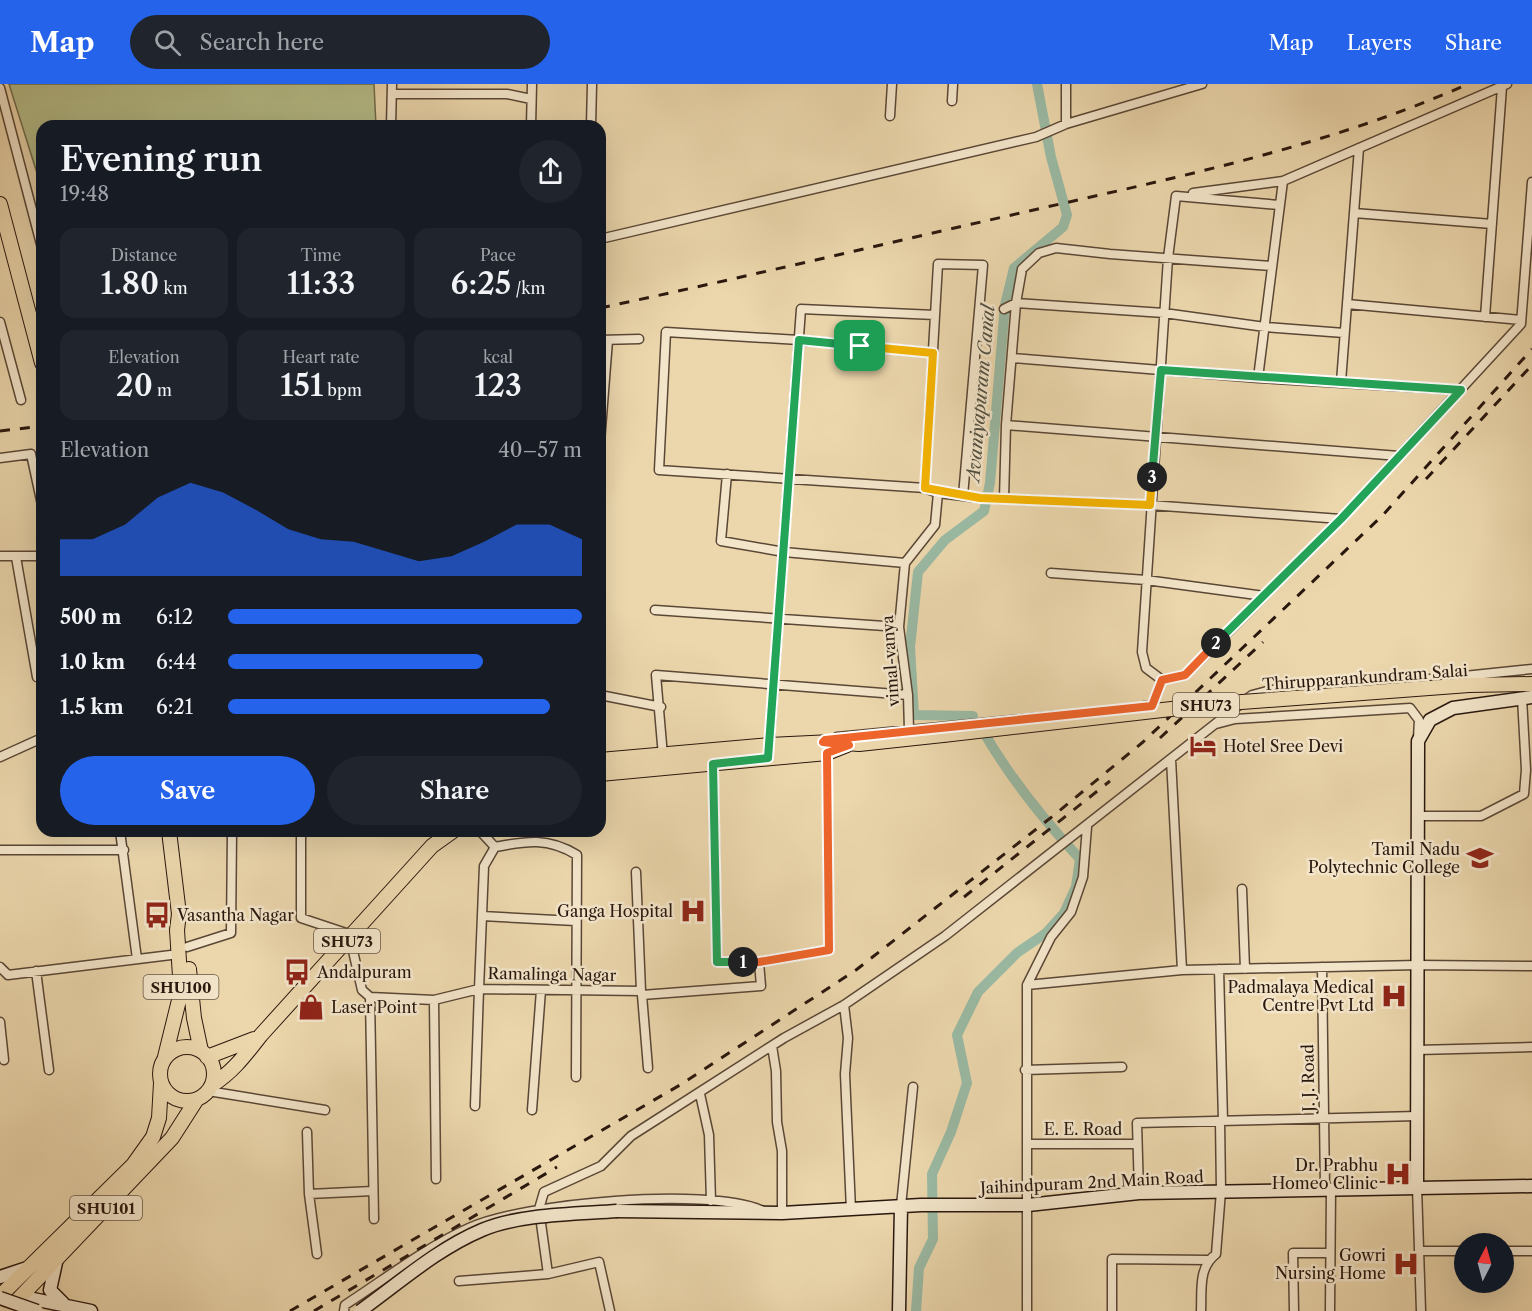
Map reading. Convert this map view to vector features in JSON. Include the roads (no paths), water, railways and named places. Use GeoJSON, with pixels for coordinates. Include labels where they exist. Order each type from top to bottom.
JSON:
{"type":"FeatureCollection","features":[{"type":"Feature","properties":{"kind":"main road"},"geometry":{"type":"LineString","coordinates":[[0,204],[36,340]]}},
{"type":"Feature","properties":{"kind":"main road","name":"Thirupparankundram Salai"},"geometry":{"type":"LineString","coordinates":[[606,759],[663,753],[825,748],[1215,704],[1469,685],[1530,683]]}},
{"type":"Feature","properties":{"kind":"main road","name":"Thirupparankundram Salai"},"geometry":{"type":"LineString","coordinates":[[606,774],[713,764],[769,751]]}},
{"type":"Feature","properties":{"kind":"main road","name":"SHU100"},"geometry":{"type":"LineString","coordinates":[[170,837],[179,915],[177,930],[183,950],[194,1018],[204,1054]]}},
{"type":"Feature","properties":{"kind":"main road","name":"SHU73"},"geometry":{"type":"LineString","coordinates":[[432,846],[436,837]]}},
{"type":"Feature","properties":{"kind":"main road","name":"SHU73"},"geometry":{"type":"LineString","coordinates":[[206,1091],[233,1068],[432,846],[445,837]]}},
{"type":"Feature","properties":{"kind":"main road","name":"SHU100"},"geometry":{"type":"LineString","coordinates":[[165,1057],[181,993],[183,950]]}},
{"type":"Feature","properties":{"kind":"main road","name":"SHU73"},"geometry":{"type":"LineString","coordinates":[[204,1054],[248,1044],[261,1035]]}},
{"type":"Feature","properties":{"kind":"main road"},"geometry":{"type":"LineString","coordinates":[[161,1083],[172,1096],[189,1101],[206,1091],[213,1070],[204,1054],[186,1047],[171,1052],[165,1057]]}},
{"type":"Feature","properties":{"kind":"main road","name":"SHU101"},"geometry":{"type":"LineString","coordinates":[[0,1297],[133,1165],[153,1137],[159,1118],[161,1065],[165,1057]]}},
{"type":"Feature","properties":{"kind":"main road","name":"SHU101"},"geometry":{"type":"LineString","coordinates":[[6,1308],[171,1138],[206,1091]]}},
{"type":"Feature","properties":{"kind":"street"},"geometry":{"type":"LineString","coordinates":[[391,120],[392,84]]}},
{"type":"Feature","properties":{"kind":"street"},"geometry":{"type":"LineString","coordinates":[[531,84],[531,120]]}},
{"type":"Feature","properties":{"kind":"street"},"geometry":{"type":"LineString","coordinates":[[591,120],[592,84]]}},
{"type":"Feature","properties":{"kind":"street"},"geometry":{"type":"LineString","coordinates":[[890,116],[892,84]]}},
{"type":"Feature","properties":{"kind":"street"},"geometry":{"type":"LineString","coordinates":[[952,101],[953,84]]}},
{"type":"Feature","properties":{"kind":"street"},"geometry":{"type":"LineString","coordinates":[[1066,84],[1066,124]]}},
{"type":"Feature","properties":{"kind":"street"},"geometry":{"type":"LineString","coordinates":[[606,238],[1036,137],[1066,124],[1202,84]]}},
{"type":"Feature","properties":{"kind":"street"},"geometry":{"type":"LineString","coordinates":[[1176,196],[1282,181],[1505,85],[1485,317]]}},
{"type":"Feature","properties":{"kind":"street"},"geometry":{"type":"LineString","coordinates":[[0,88],[36,225]]}},
{"type":"Feature","properties":{"kind":"street"},"geometry":{"type":"LineString","coordinates":[[392,94],[507,94],[531,99]]}},
{"type":"Feature","properties":{"kind":"street"},"geometry":{"type":"LineString","coordinates":[[1341,382],[1359,148]]}},
{"type":"Feature","properties":{"kind":"street"},"geometry":{"type":"LineString","coordinates":[[1258,378],[1282,181]]}},
{"type":"Feature","properties":{"kind":"street"},"geometry":{"type":"LineString","coordinates":[[1176,196],[1168,258],[1150,505],[1143,652],[1146,668],[1162,680],[1185,675],[1341,519],[1521,324],[1532,182]]}},
{"type":"Feature","properties":{"kind":"street"},"geometry":{"type":"LineString","coordinates":[[1176,196],[1279,205]]}},
{"type":"Feature","properties":{"kind":"street"},"geometry":{"type":"LineString","coordinates":[[1354,213],[1492,224]]}},
{"type":"Feature","properties":{"kind":"street"},"geometry":{"type":"LineString","coordinates":[[1004,499],[1006,425],[1016,303],[1022,269],[1040,253],[1056,248],[1271,266]]}},
{"type":"Feature","properties":{"kind":"street"},"geometry":{"type":"LineString","coordinates":[[925,488],[938,264],[983,265],[963,496]]}},
{"type":"Feature","properties":{"kind":"street"},"geometry":{"type":"LineString","coordinates":[[1004,309],[1016,303],[1164,313],[1265,327],[1344,333]]}},
{"type":"Feature","properties":{"kind":"street"},"geometry":{"type":"LineString","coordinates":[[1347,304],[1521,321]]}},
{"type":"Feature","properties":{"kind":"street"},"geometry":{"type":"LineString","coordinates":[[769,751],[801,309],[935,315]]}},
{"type":"Feature","properties":{"kind":"street"},"geometry":{"type":"LineString","coordinates":[[0,322],[21,400]]}},
{"type":"Feature","properties":{"kind":"street"},"geometry":{"type":"LineString","coordinates":[[933,353],[799,340],[666,332],[659,470],[925,488],[938,493],[980,498],[1150,505],[1341,519]]}},
{"type":"Feature","properties":{"kind":"street"},"geometry":{"type":"LineString","coordinates":[[606,340],[639,339]]}},
{"type":"Feature","properties":{"kind":"street"},"geometry":{"type":"LineString","coordinates":[[1012,358],[1258,378],[1461,390]]}},
{"type":"Feature","properties":{"kind":"street"},"geometry":{"type":"LineString","coordinates":[[1006,425],[1399,456]]}},
{"type":"Feature","properties":{"kind":"street"},"geometry":{"type":"LineString","coordinates":[[0,458],[31,454],[36,477]]}},
{"type":"Feature","properties":{"kind":"street"},"geometry":{"type":"LineString","coordinates":[[727,474],[721,541],[784,552],[904,563],[935,525],[938,493]]}},
{"type":"Feature","properties":{"kind":"street"},"geometry":{"type":"LineString","coordinates":[[0,556],[36,556]]}},
{"type":"Feature","properties":{"kind":"street"},"geometry":{"type":"LineString","coordinates":[[16,557],[36,671]]}},
{"type":"Feature","properties":{"kind":"street","name":"vimal-vanya"},"geometry":{"type":"LineString","coordinates":[[904,563],[900,627],[908,695],[909,730]]}},
{"type":"Feature","properties":{"kind":"street"},"geometry":{"type":"LineString","coordinates":[[1051,573],[1146,580],[1264,596]]}},
{"type":"Feature","properties":{"kind":"street"},"geometry":{"type":"LineString","coordinates":[[655,610],[900,627]]}},
{"type":"Feature","properties":{"kind":"street"},"geometry":{"type":"LineString","coordinates":[[548,1274],[539,1209],[544,1192],[602,1166],[632,1136],[772,1046],[844,1005],[945,936],[1073,838],[1210,726],[1252,695],[1271,690],[1532,669]]}},
{"type":"Feature","properties":{"kind":"street"},"geometry":{"type":"LineString","coordinates":[[664,769],[661,707],[656,675],[908,695]]}},
{"type":"Feature","properties":{"kind":"street"},"geometry":{"type":"LineString","coordinates":[[713,764],[717,962],[759,962],[829,950],[825,748],[829,738],[1152,706],[1162,680]]}},
{"type":"Feature","properties":{"kind":"street"},"geometry":{"type":"LineString","coordinates":[[1385,682],[1388,710]]}},
{"type":"Feature","properties":{"kind":"street"},"geometry":{"type":"LineString","coordinates":[[606,696],[661,707]]}},
{"type":"Feature","properties":{"kind":"street"},"geometry":{"type":"LineString","coordinates":[[1418,741],[1430,720],[1453,708],[1527,698],[1524,794],[1481,816],[1418,816]]}},
{"type":"Feature","properties":{"kind":"street"},"geometry":{"type":"LineString","coordinates":[[1210,726],[1235,719],[1410,708],[1419,720],[1417,1187],[1421,1311]]}},
{"type":"Feature","properties":{"kind":"street"},"geometry":{"type":"LineString","coordinates":[[0,757],[36,741]]}},
{"type":"Feature","properties":{"kind":"street"},"geometry":{"type":"LineString","coordinates":[[1171,759],[1182,970]]}},
{"type":"Feature","properties":{"kind":"street"},"geometry":{"type":"LineString","coordinates":[[1027,1311],[1029,1144],[1025,1070],[1027,985],[1051,937],[1071,912],[1083,877],[1087,827]]}},
{"type":"Feature","properties":{"kind":"street"},"geometry":{"type":"LineString","coordinates":[[121,837],[137,959]]}},
{"type":"Feature","properties":{"kind":"street"},"geometry":{"type":"LineString","coordinates":[[172,846],[176,837]]}},
{"type":"Feature","properties":{"kind":"street"},"geometry":{"type":"LineString","coordinates":[[0,967],[8,975],[137,959],[183,950],[231,933],[232,837]]}},
{"type":"Feature","properties":{"kind":"street"},"geometry":{"type":"LineString","coordinates":[[301,837],[301,918],[351,937],[362,990],[370,997],[434,1000],[479,989],[475,1106]]}},
{"type":"Feature","properties":{"kind":"street"},"geometry":{"type":"LineString","coordinates":[[485,837],[495,848],[526,841],[560,844],[577,855],[576,1077]]}},
{"type":"Feature","properties":{"kind":"street","name":"Ramalinga Nagar"},"geometry":{"type":"LineString","coordinates":[[495,848],[484,866],[479,989],[641,993],[761,986],[759,962]]}},
{"type":"Feature","properties":{"kind":"street"},"geometry":{"type":"LineString","coordinates":[[0,850],[124,850]]}},
{"type":"Feature","properties":{"kind":"street"},"geometry":{"type":"LineString","coordinates":[[636,872],[641,993],[648,1068]]}},
{"type":"Feature","properties":{"kind":"street"},"geometry":{"type":"LineString","coordinates":[[1242,889],[1245,969]]}},
{"type":"Feature","properties":{"kind":"street"},"geometry":{"type":"LineString","coordinates":[[482,916],[575,921]]}},
{"type":"Feature","properties":{"kind":"street"},"geometry":{"type":"LineString","coordinates":[[1027,985],[1182,970],[1418,965],[1532,966]]}},
{"type":"Feature","properties":{"kind":"street","name":"J. J. Road"},"geometry":{"type":"LineString","coordinates":[[1322,967],[1330,1311]]}},
{"type":"Feature","properties":{"kind":"street"},"geometry":{"type":"LineString","coordinates":[[1201,1311],[1202,1271],[1208,1260],[1216,1254],[1221,1191],[1219,969]]}},
{"type":"Feature","properties":{"kind":"street"},"geometry":{"type":"LineString","coordinates":[[36,971],[49,1070]]}},
{"type":"Feature","properties":{"kind":"street"},"geometry":{"type":"LineString","coordinates":[[532,1110],[540,990]]}},
{"type":"Feature","properties":{"kind":"street"},"geometry":{"type":"LineString","coordinates":[[370,997],[374,1219]]}},
{"type":"Feature","properties":{"kind":"street"},"geometry":{"type":"LineString","coordinates":[[434,1000],[436,1179]]}},
{"type":"Feature","properties":{"kind":"street"},"geometry":{"type":"LineString","coordinates":[[844,1005],[848,1038],[845,1074],[850,1210]]}},
{"type":"Feature","properties":{"kind":"street"},"geometry":{"type":"LineString","coordinates":[[0,1022],[4,1060]]}},
{"type":"Feature","properties":{"kind":"street"},"geometry":{"type":"LineString","coordinates":[[772,1046],[777,1071],[777,1122],[782,1151],[782,1213]]}},
{"type":"Feature","properties":{"kind":"street"},"geometry":{"type":"LineString","coordinates":[[1418,1050],[1532,1047]]}},
{"type":"Feature","properties":{"kind":"street"},"geometry":{"type":"LineString","coordinates":[[1025,1070],[1122,1067]]}},
{"type":"Feature","properties":{"kind":"street"},"geometry":{"type":"LineString","coordinates":[[899,1311],[901,1206],[913,1087]]}},
{"type":"Feature","properties":{"kind":"street"},"geometry":{"type":"LineString","coordinates":[[206,1091],[325,1110]]}},
{"type":"Feature","properties":{"kind":"street"},"geometry":{"type":"LineString","coordinates":[[700,1094],[709,1135],[711,1201]]}},
{"type":"Feature","properties":{"kind":"street"},"geometry":{"type":"LineString","coordinates":[[1139,1193],[1137,1123],[1417,1116]]}},
{"type":"Feature","properties":{"kind":"street"},"geometry":{"type":"LineString","coordinates":[[307,1132],[309,1194],[316,1254]]}},
{"type":"Feature","properties":{"kind":"street","name":"E. E. Road"},"geometry":{"type":"LineString","coordinates":[[1029,1144],[1137,1144]]}},
{"type":"Feature","properties":{"kind":"street","name":"Jaihindpuram 2nd Main Road"},"geometry":{"type":"LineString","coordinates":[[360,1311],[439,1252],[483,1229],[528,1219],[617,1210],[782,1213],[921,1205],[1028,1206],[1139,1193],[1532,1186]]}},
{"type":"Feature","properties":{"kind":"street"},"geometry":{"type":"LineString","coordinates":[[309,1194],[374,1191]]}},
{"type":"Feature","properties":{"kind":"street"},"geometry":{"type":"LineString","coordinates":[[344,1311],[345,1305],[454,1235],[504,1215],[539,1209],[630,1200],[742,1202],[766,1212]]}},
{"type":"Feature","properties":{"kind":"street"},"geometry":{"type":"LineString","coordinates":[[1419,1251],[1454,1251]]}},
{"type":"Feature","properties":{"kind":"street"},"geometry":{"type":"LineString","coordinates":[[1514,1251],[1532,1251]]}},
{"type":"Feature","properties":{"kind":"street"},"geometry":{"type":"LineString","coordinates":[[1294,1311],[1293,1253],[1330,1253]]}},
{"type":"Feature","properties":{"kind":"street"},"geometry":{"type":"LineString","coordinates":[[57,1257],[50,1290],[63,1304]]}},
{"type":"Feature","properties":{"kind":"street"},"geometry":{"type":"LineString","coordinates":[[1112,1311],[1112,1259],[1208,1260]]}},
{"type":"Feature","properties":{"kind":"street"},"geometry":{"type":"LineString","coordinates":[[459,1281],[548,1274],[599,1262],[610,1311]]}},
{"type":"Feature","properties":{"kind":"street"},"geometry":{"type":"LineString","coordinates":[[0,1277],[30,1267]]}},
{"type":"Feature","properties":{"kind":"street"},"geometry":{"type":"LineString","coordinates":[[0,1297],[38,1311]]}},
{"type":"Feature","properties":{"kind":"street"},"geometry":{"type":"LineString","coordinates":[[6,1308],[19,1308],[33,1299],[91,1311]]}},
{"type":"Feature","properties":{"kind":"waterway","name":"Avaniyapuram Canal"},"geometry":{"type":"LineString","coordinates":[[973,716],[914,715],[910,647],[918,572],[945,540],[984,511],[990,483],[1005,305],[1014,268],[1063,227],[1067,215],[1051,157],[1037,84]]}},
{"type":"Feature","properties":{"kind":"waterway","name":"Avaniyapuram Canal"},"geometry":{"type":"LineString","coordinates":[[916,1311],[919,1268],[933,1239],[932,1174],[951,1132],[967,1083],[957,1035],[978,992],[1017,953],[1046,933],[1064,913],[1076,887],[1080,859],[1028,798],[983,731]]}},
{"type":"Feature","properties":{"kind":"railway"},"geometry":{"type":"LineString","coordinates":[[606,307],[1202,171],[1363,125],[1468,84]]}},
{"type":"Feature","properties":{"kind":"railway"},"geometry":{"type":"LineString","coordinates":[[290,1311],[680,1085],[856,970],[1053,816],[1143,742],[1382,516],[1532,349]]}},
{"type":"Feature","properties":{"kind":"railway"},"geometry":{"type":"LineString","coordinates":[[1426,479],[1532,365]]}},
{"type":"Feature","properties":{"kind":"railway"},"geometry":{"type":"LineString","coordinates":[[0,431],[36,427]]}},
{"type":"Feature","properties":{"kind":"railway"},"geometry":{"type":"LineString","coordinates":[[1160,738],[1263,642]]}},
{"type":"Feature","properties":{"kind":"railway"},"geometry":{"type":"LineString","coordinates":[[964,897],[1110,781]]}},
{"type":"Feature","properties":{"kind":"railway"},"geometry":{"type":"LineString","coordinates":[[314,1311],[557,1167]]}},
{"type":"Feature","properties":{"kind":"place","name":"Hotel Sree Devi"},"geometry":{"type":"Point","coordinates":[1203,746]}},
{"type":"Feature","properties":{"kind":"place","name":"Tamil Nadu Polytechnic College"},"geometry":{"type":"Point","coordinates":[1480,858]}},
{"type":"Feature","properties":{"kind":"place","name":"Ganga Hospital"},"geometry":{"type":"Point","coordinates":[693,911]}},
{"type":"Feature","properties":{"kind":"place","name":"Vasantha Nagar"},"geometry":{"type":"Point","coordinates":[157,915]}},
{"type":"Feature","properties":{"kind":"place","name":"Andalpuram"},"geometry":{"type":"Point","coordinates":[297,972]}},
{"type":"Feature","properties":{"kind":"place","name":"Padmalaya Medical Centre Pvt Ltd"},"geometry":{"type":"Point","coordinates":[1394,996]}},
{"type":"Feature","properties":{"kind":"place","name":"Laser Point"},"geometry":{"type":"Point","coordinates":[311,1007]}},
{"type":"Feature","properties":{"kind":"place","name":"Dr. Prabhu Homeo Clinic"},"geometry":{"type":"Point","coordinates":[1398,1174]}},
{"type":"Feature","properties":{"kind":"place","name":"Gowri Nursing Home"},"geometry":{"type":"Point","coordinates":[1406,1264]}}]}
